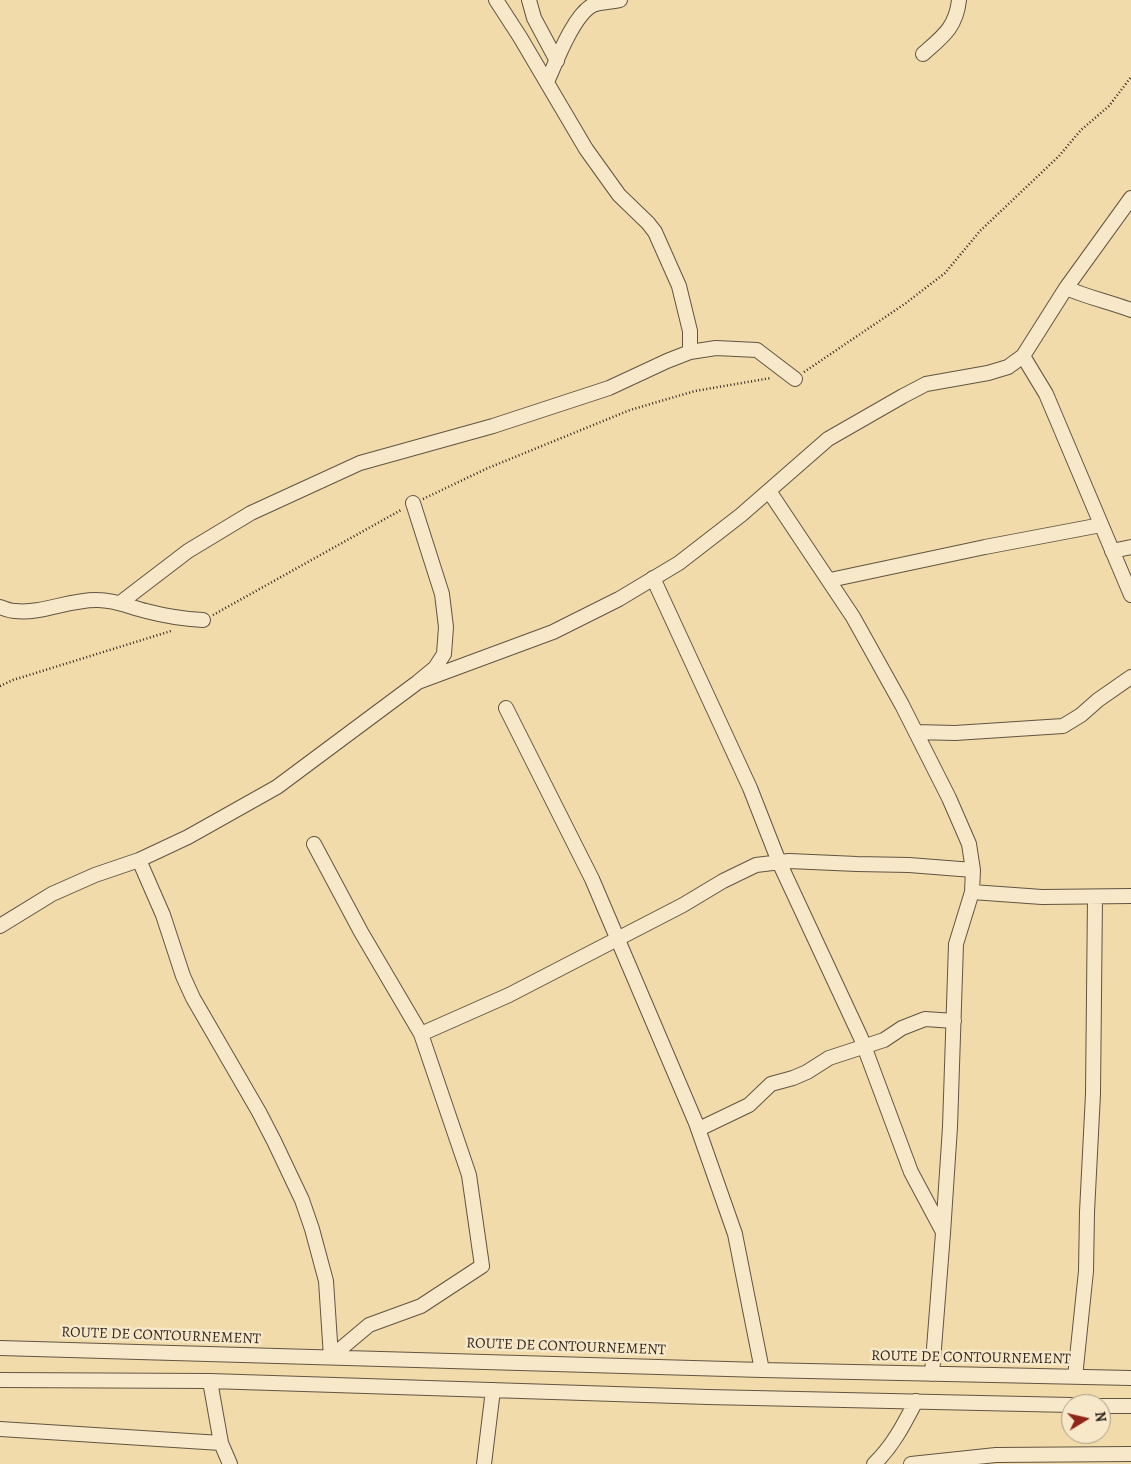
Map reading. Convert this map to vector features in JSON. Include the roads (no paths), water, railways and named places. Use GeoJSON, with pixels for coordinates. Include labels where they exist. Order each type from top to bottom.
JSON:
{"type":"FeatureCollection","features":[{"type":"Feature","properties":{"kind":"street"},"geometry":{"type":"LineString","coordinates":[[496,0],[586,149],[619,195],[655,232],[680,286],[690,332],[690,352]]}},
{"type":"Feature","properties":{"kind":"street"},"geometry":{"type":"LineString","coordinates":[[529,0],[534,18],[557,61]]}},
{"type":"Feature","properties":{"kind":"street"},"geometry":{"type":"LineString","coordinates":[[547,82],[577,19],[586,9],[595,4],[620,0]]}},
{"type":"Feature","properties":{"kind":"street"},"geometry":{"type":"LineString","coordinates":[[923,54],[948,32],[959,0]]}},
{"type":"Feature","properties":{"kind":"street"},"geometry":{"type":"LineString","coordinates":[[418,682],[553,632],[619,599],[679,563],[741,515],[828,439],[902,396],[926,384],[988,373],[1008,367],[1023,356],[1066,288],[1131,198]]}},
{"type":"Feature","properties":{"kind":"street"},"geometry":{"type":"LineString","coordinates":[[1066,288],[1131,310]]}},
{"type":"Feature","properties":{"kind":"street"},"geometry":{"type":"LineString","coordinates":[[120,603],[188,551],[251,513],[360,462],[493,426],[609,388],[690,352],[716,348],[756,350],[795,379]]}},
{"type":"Feature","properties":{"kind":"street"},"geometry":{"type":"LineString","coordinates":[[1023,356],[1046,394],[1131,595]]}},
{"type":"Feature","properties":{"kind":"street"},"geometry":{"type":"LineString","coordinates":[[769,491],[853,617],[916,732],[969,844],[973,870],[972,892],[956,944],[950,1127],[932,1374]]}},
{"type":"Feature","properties":{"kind":"street"},"geometry":{"type":"LineString","coordinates":[[0,926],[52,894],[95,875],[140,860],[188,837],[277,787],[435,668],[444,654],[446,627],[442,594],[414,503]]}},
{"type":"Feature","properties":{"kind":"street"},"geometry":{"type":"LineString","coordinates":[[830,580],[1101,525]]}},
{"type":"Feature","properties":{"kind":"street"},"geometry":{"type":"LineString","coordinates":[[1112,551],[1131,547]]}},
{"type":"Feature","properties":{"kind":"street"},"geometry":{"type":"LineString","coordinates":[[653,578],[750,788],[779,862],[864,1047],[911,1172],[943,1233]]}},
{"type":"Feature","properties":{"kind":"street"},"geometry":{"type":"LineString","coordinates":[[0,607],[15,611],[38,610],[70,602],[98,600],[120,603],[178,618],[203,620]]}},
{"type":"Feature","properties":{"kind":"street"},"geometry":{"type":"LineString","coordinates":[[916,732],[955,733],[1063,726],[1131,677]]}},
{"type":"Feature","properties":{"kind":"street"},"geometry":{"type":"LineString","coordinates":[[506,708],[592,879],[699,1129],[735,1234],[762,1370]]}},
{"type":"Feature","properties":{"kind":"street"},"geometry":{"type":"LineString","coordinates":[[314,844],[361,932],[421,1034],[469,1175],[482,1266],[421,1306],[369,1325],[331,1357]]}},
{"type":"Feature","properties":{"kind":"street"},"geometry":{"type":"LineString","coordinates":[[140,860],[163,915],[193,998],[259,1112],[302,1200],[312,1228],[326,1281],[331,1357]]}},
{"type":"Feature","properties":{"kind":"street"},"geometry":{"type":"LineString","coordinates":[[421,1034],[509,995],[756,865],[789,861],[908,865],[973,870]]}},
{"type":"Feature","properties":{"kind":"street"},"geometry":{"type":"LineString","coordinates":[[972,892],[1042,897],[1131,896]]}},
{"type":"Feature","properties":{"kind":"street"},"geometry":{"type":"LineString","coordinates":[[1075,1377],[1086,1271],[1093,1094],[1095,897]]}},
{"type":"Feature","properties":{"kind":"street"},"geometry":{"type":"LineString","coordinates":[[699,1129],[748,1105],[771,1084],[807,1072],[829,1058],[884,1040],[907,1026],[925,1019],[954,1021]]}},
{"type":"Feature","properties":{"kind":"street","name":"ROUTE DE CONTOURNEMENT"},"geometry":{"type":"LineString","coordinates":[[0,1348],[762,1370],[1131,1378]]}},
{"type":"Feature","properties":{"kind":"street"},"geometry":{"type":"LineString","coordinates":[[0,1380],[210,1381],[698,1397],[1061,1405]]}},
{"type":"Feature","properties":{"kind":"street"},"geometry":{"type":"LineString","coordinates":[[210,1381],[221,1443],[230,1464]]}},
{"type":"Feature","properties":{"kind":"street"},"geometry":{"type":"LineString","coordinates":[[484,1464],[493,1390]]}},
{"type":"Feature","properties":{"kind":"street"},"geometry":{"type":"LineString","coordinates":[[874,1464],[886,1453],[916,1402]]}},
{"type":"Feature","properties":{"kind":"street"},"geometry":{"type":"LineString","coordinates":[[1111,1406],[1131,1406]]}},
{"type":"Feature","properties":{"kind":"street"},"geometry":{"type":"LineString","coordinates":[[0,1429],[221,1443]]}},
{"type":"Feature","properties":{"kind":"street"},"geometry":{"type":"LineString","coordinates":[[911,1464],[996,1455],[1131,1454]]}}]}
